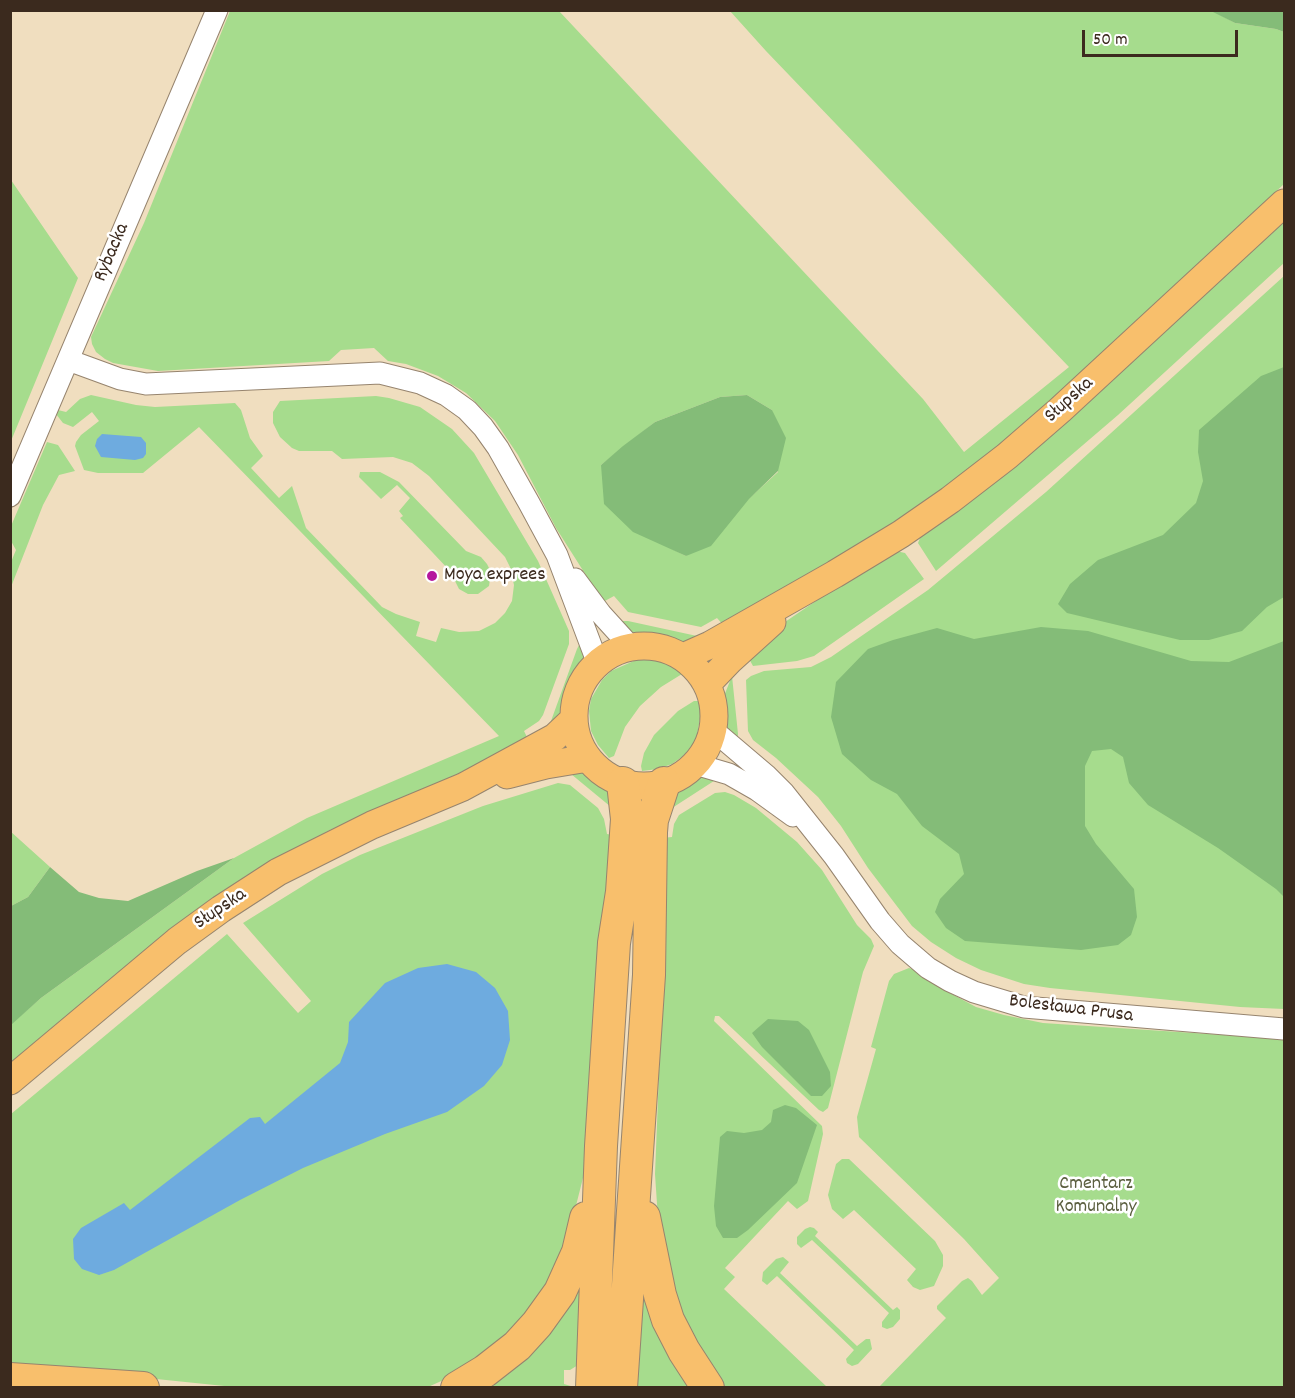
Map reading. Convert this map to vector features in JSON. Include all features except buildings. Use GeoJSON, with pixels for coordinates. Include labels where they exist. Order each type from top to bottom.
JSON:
{"type":"FeatureCollection","features":[{"type":"Feature","properties":{"kind":"highway"},"geometry":{"type":"LineString","coordinates":[[592,1388],[601,1146],[615,943],[622,892],[627,819],[623,783]]}},
{"type":"Feature","properties":{"kind":"highway"},"geometry":{"type":"LineString","coordinates":[[621,1388],[649,975],[651,832],[652,820],[664,783]]}},
{"type":"Feature","properties":{"kind":"highway"},"geometry":{"type":"LineString","coordinates":[[457,1388],[485,1371],[517,1346],[537,1324],[560,1292],[578,1252],[601,1146]]}},
{"type":"Feature","properties":{"kind":"highway"},"geometry":{"type":"LineString","coordinates":[[637,1171],[646,1235],[668,1320],[684,1351],[708,1388]]}},
{"type":"Feature","properties":{"kind":"highway"},"geometry":{"type":"LineString","coordinates":[[10,1380],[143,1388]]}},
{"type":"Feature","properties":{"kind":"main road","name":"Słupska"},"geometry":{"type":"LineString","coordinates":[[683,657],[710,645],[835,574],[926,517],[1008,456],[1069,403],[1284,203]]}},
{"type":"Feature","properties":{"kind":"main road","name":"Słupska"},"geometry":{"type":"LineString","coordinates":[[706,684],[767,627],[835,574]]}},
{"type":"Feature","properties":{"kind":"main road"},"geometry":{"type":"LineString","coordinates":[[631,647],[658,647],[683,657],[696,669],[706,684],[712,698],[714,714],[713,730],[706,748],[695,764],[681,776],[664,783],[637,785],[623,783],[603,773],[588,758],[581,746],[574,719],[575,703],[580,687],[588,674],[609,655],[631,647]]}},
{"type":"Feature","properties":{"kind":"main road","name":"Słupska"},"geometry":{"type":"LineString","coordinates":[[10,1081],[177,941],[278,872],[336,842],[463,787],[555,737],[574,719]]}},
{"type":"Feature","properties":{"kind":"main road","name":"Słupska"},"geometry":{"type":"LineString","coordinates":[[463,787],[546,765],[588,758]]}},
{"type":"Feature","properties":{"kind":"street","name":"Rybacka"},"geometry":{"type":"LineString","coordinates":[[10,496],[217,10]]}},
{"type":"Feature","properties":{"kind":"street"},"geometry":{"type":"LineString","coordinates":[[68,360],[120,379],[146,384],[367,373],[391,375],[420,382],[457,402],[483,426],[498,448],[557,555],[601,614],[631,647]]}},
{"type":"Feature","properties":{"kind":"street"},"geometry":{"type":"LineString","coordinates":[[557,555],[598,664]]}},
{"type":"Feature","properties":{"kind":"street","name":"Bolesława Prusa"},"geometry":{"type":"LineString","coordinates":[[713,730],[784,792],[820,837],[880,921],[900,944],[928,968],[974,992],[1008,1003],[1050,1010],[1284,1029]]}},
{"type":"Feature","properties":{"kind":"street","name":"Bolesława Prusa"},"geometry":{"type":"LineString","coordinates":[[695,764],[729,774],[757,790],[820,837]]}},
{"type":"Feature","properties":{"kind":"green space"},"geometry":{"type":"Polygon","coordinates":[[[1211,10],[1235,23],[1276,29],[1284,32],[1284,184],[1030,423],[913,512],[725,627],[717,618],[701,627],[628,612],[614,596],[603,602],[556,528],[518,455],[495,421],[466,393],[438,376],[406,364],[388,361],[374,348],[341,350],[329,361],[158,371],[113,363],[96,352],[91,337],[144,223],[230,11],[559,11],[923,399],[964,452],[1069,367],[730,11],[1211,10]],[[747,395],[720,397],[655,422],[601,465],[664,545],[686,556],[778,472],[772,410],[747,395]]]}},
{"type":"Feature","properties":{"kind":"green space"},"geometry":{"type":"Polygon","coordinates":[[[1211,11],[1284,11],[1284,32],[1235,23],[1211,11]]]}},
{"type":"Feature","properties":{"kind":"green space"},"geometry":{"type":"Polygon","coordinates":[[[11,180],[78,278],[11,441],[11,180]]]}},
{"type":"Feature","properties":{"kind":"green space"},"geometry":{"type":"Polygon","coordinates":[[[1284,216],[1284,263],[1118,415],[936,571],[918,543],[922,533],[1284,216]]]}},
{"type":"Feature","properties":{"kind":"green space"},"geometry":{"type":"Polygon","coordinates":[[[1284,276],[1284,1009],[1240,1007],[1050,988],[1024,984],[981,970],[956,958],[912,926],[818,797],[753,740],[748,731],[746,680],[764,671],[811,667],[831,657],[928,590],[1046,492],[1284,276]]]}},
{"type":"Feature","properties":{"kind":"green space"},"geometry":{"type":"Polygon","coordinates":[[[1284,367],[1284,597],[1267,607],[1242,631],[1209,640],[1180,640],[1067,613],[1058,604],[1070,584],[1098,560],[1163,535],[1196,503],[1203,481],[1198,452],[1199,430],[1261,376],[1284,367]]]}},
{"type":"Feature","properties":{"kind":"green space"},"geometry":{"type":"Polygon","coordinates":[[[91,395],[155,407],[235,403],[241,410],[250,438],[263,456],[251,468],[279,498],[292,486],[306,528],[382,607],[420,622],[416,636],[436,642],[441,628],[459,632],[479,631],[495,623],[505,613],[512,601],[514,585],[505,557],[429,476],[412,463],[393,457],[342,459],[332,451],[299,451],[280,437],[273,423],[273,412],[280,401],[376,396],[420,407],[452,429],[474,453],[538,561],[569,631],[569,644],[543,715],[539,721],[524,731],[529,741],[470,771],[330,830],[246,876],[159,940],[11,1065],[10,1025],[41,998],[234,858],[307,818],[499,736],[199,427],[143,473],[98,473],[84,470],[75,446],[76,442],[99,421],[92,412],[73,427],[63,423],[56,414],[58,410],[66,412],[80,399],[91,395]]]}},
{"type":"Feature","properties":{"kind":"green space"},"geometry":{"type":"Polygon","coordinates":[[[747,395],[772,410],[786,438],[778,471],[749,499],[711,546],[686,556],[633,532],[604,504],[601,465],[623,446],[655,422],[720,397],[747,395]]]}},
{"type":"Feature","properties":{"kind":"green space"},"geometry":{"type":"Polygon","coordinates":[[[47,442],[58,445],[75,471],[59,475],[43,505],[11,587],[11,562],[16,550],[11,541],[11,526],[47,442]]]}},
{"type":"Feature","properties":{"kind":"green space"},"geometry":{"type":"Polygon","coordinates":[[[360,472],[380,472],[399,482],[466,551],[481,557],[491,572],[489,586],[478,594],[468,594],[459,589],[450,571],[400,518],[403,516],[399,511],[410,498],[397,485],[381,499],[359,477],[360,472]]]}},
{"type":"Feature","properties":{"kind":"green space"},"geometry":{"type":"Polygon","coordinates":[[[896,551],[905,553],[924,579],[814,656],[797,661],[753,666],[747,655],[782,624],[841,584],[896,551]]]}},
{"type":"Feature","properties":{"kind":"green space"},"geometry":{"type":"Polygon","coordinates":[[[617,621],[628,621],[697,636],[705,640],[682,644],[637,634],[617,621]]]}},
{"type":"Feature","properties":{"kind":"green space"},"geometry":{"type":"Polygon","coordinates":[[[1041,627],[1088,631],[1191,661],[1229,662],[1284,641],[1284,897],[1218,848],[1148,805],[1129,783],[1123,757],[1111,749],[1092,751],[1085,766],[1085,826],[1096,844],[1134,889],[1137,917],[1131,935],[1118,945],[1081,950],[965,941],[946,928],[935,912],[940,899],[964,874],[959,854],[922,826],[897,794],[871,780],[842,754],[831,717],[836,682],[868,649],[937,628],[974,639],[1041,627]]]}},
{"type":"Feature","properties":{"kind":"green space"},"geometry":{"type":"Polygon","coordinates":[[[582,639],[584,657],[582,667],[572,687],[563,715],[550,729],[551,721],[582,639]]]}},
{"type":"Feature","properties":{"kind":"green space"},"geometry":{"type":"Polygon","coordinates":[[[650,659],[667,663],[682,674],[661,687],[640,706],[625,727],[614,756],[609,758],[598,745],[591,731],[589,711],[591,699],[602,680],[611,671],[636,660],[650,659]]]}},
{"type":"Feature","properties":{"kind":"green space"},"geometry":{"type":"Polygon","coordinates":[[[732,676],[737,743],[728,732],[723,719],[724,696],[732,676]]]}},
{"type":"Feature","properties":{"kind":"green space"},"geometry":{"type":"Polygon","coordinates":[[[694,701],[699,701],[701,713],[697,735],[692,746],[672,764],[642,771],[644,753],[654,735],[678,711],[694,701]]]}},
{"type":"Feature","properties":{"kind":"green space"},"geometry":{"type":"Polygon","coordinates":[[[588,770],[602,780],[611,791],[611,807],[571,774],[588,770]]]}},
{"type":"Feature","properties":{"kind":"green space"},"geometry":{"type":"Polygon","coordinates":[[[706,777],[717,779],[669,810],[669,794],[681,784],[706,777]]]}},
{"type":"Feature","properties":{"kind":"green space"},"geometry":{"type":"Polygon","coordinates":[[[558,783],[570,785],[598,808],[604,819],[607,834],[618,836],[585,1170],[564,1253],[530,1315],[459,1373],[428,1387],[234,1387],[98,1373],[11,1370],[11,1114],[227,934],[298,1013],[311,1001],[243,923],[322,874],[360,855],[483,806],[558,783]]]}},
{"type":"Feature","properties":{"kind":"green space"},"geometry":{"type":"Polygon","coordinates":[[[725,792],[756,808],[797,842],[822,870],[857,925],[871,939],[874,946],[863,972],[828,1108],[823,1112],[719,1016],[715,1016],[714,1021],[822,1126],[823,1134],[808,1201],[797,1209],[788,1201],[725,1268],[735,1277],[724,1289],[827,1387],[724,1387],[683,1323],[659,1234],[655,1174],[662,997],[662,838],[672,837],[674,824],[679,815],[715,793],[725,792]]]}},
{"type":"Feature","properties":{"kind":"green space"},"geometry":{"type":"Polygon","coordinates":[[[10,831],[50,867],[28,897],[11,906],[10,831]]]}},
{"type":"Feature","properties":{"kind":"green space"},"geometry":{"type":"Polygon","coordinates":[[[234,858],[41,998],[11,1025],[11,906],[28,897],[50,867],[79,892],[99,898],[128,901],[197,871],[234,858]]]}},
{"type":"Feature","properties":{"kind":"green space","name":"Cmentarz Komunalny"},"geometry":{"type":"Polygon","coordinates":[[[909,968],[976,1007],[1043,1023],[1284,1039],[1284,1387],[879,1387],[946,1318],[937,1306],[962,1281],[968,1278],[982,1295],[999,1278],[964,1239],[859,1137],[857,1117],[876,1049],[871,1047],[889,981],[894,974],[909,968]]]}},
{"type":"Feature","properties":{"kind":"green space"},"geometry":{"type":"Polygon","coordinates":[[[768,1019],[798,1021],[809,1030],[830,1072],[831,1086],[822,1096],[811,1096],[762,1047],[752,1033],[768,1019]]]}},
{"type":"Feature","properties":{"kind":"green space"},"geometry":{"type":"Polygon","coordinates":[[[785,1105],[796,1108],[817,1125],[797,1183],[748,1230],[737,1238],[723,1238],[716,1226],[714,1206],[720,1137],[727,1131],[744,1133],[762,1130],[771,1122],[773,1110],[785,1105]]]}},
{"type":"Feature","properties":{"kind":"green space"},"geometry":{"type":"Polygon","coordinates":[[[842,1159],[849,1159],[935,1241],[943,1255],[943,1266],[934,1286],[920,1290],[913,1287],[907,1280],[916,1269],[854,1210],[843,1219],[832,1209],[828,1195],[836,1164],[842,1159]]]}},
{"type":"Feature","properties":{"kind":"green space"},"geometry":{"type":"Polygon","coordinates":[[[810,1227],[818,1232],[815,1236],[893,1310],[897,1307],[900,1310],[900,1319],[893,1327],[887,1329],[882,1327],[882,1322],[889,1313],[812,1240],[801,1248],[797,1244],[797,1237],[810,1227]]]}},
{"type":"Feature","properties":{"kind":"green space"},"geometry":{"type":"Polygon","coordinates":[[[783,1257],[789,1262],[780,1273],[857,1346],[866,1339],[870,1339],[872,1349],[858,1364],[852,1366],[847,1363],[846,1359],[854,1350],[777,1276],[767,1285],[762,1281],[763,1272],[776,1259],[783,1257]]]}},
{"type":"Feature","properties":{"kind":"green space"},"geometry":{"type":"Polygon","coordinates":[[[638,1271],[694,1387],[631,1388],[638,1271]]]}},
{"type":"Feature","properties":{"kind":"green space"},"geometry":{"type":"Polygon","coordinates":[[[582,1273],[578,1365],[570,1370],[564,1370],[564,1384],[574,1387],[482,1388],[582,1273]]]}},
{"type":"Feature","properties":{"kind":"water"},"geometry":{"type":"Polygon","coordinates":[[[102,434],[141,437],[146,443],[146,454],[143,458],[135,460],[101,457],[95,446],[102,434]]]}},
{"type":"Feature","properties":{"kind":"water"},"geometry":{"type":"Polygon","coordinates":[[[447,964],[476,972],[495,988],[508,1011],[510,1040],[502,1065],[484,1086],[447,1112],[385,1134],[303,1168],[114,1270],[99,1275],[82,1269],[74,1259],[73,1239],[81,1228],[124,1203],[130,1210],[250,1118],[260,1117],[265,1124],[340,1063],[348,1042],[349,1022],[385,983],[418,968],[447,964]]]}},
{"type":"Feature","properties":{"kind":"place","name":"Moya exprees"},"geometry":{"type":"Point","coordinates":[432,576]}}]}
